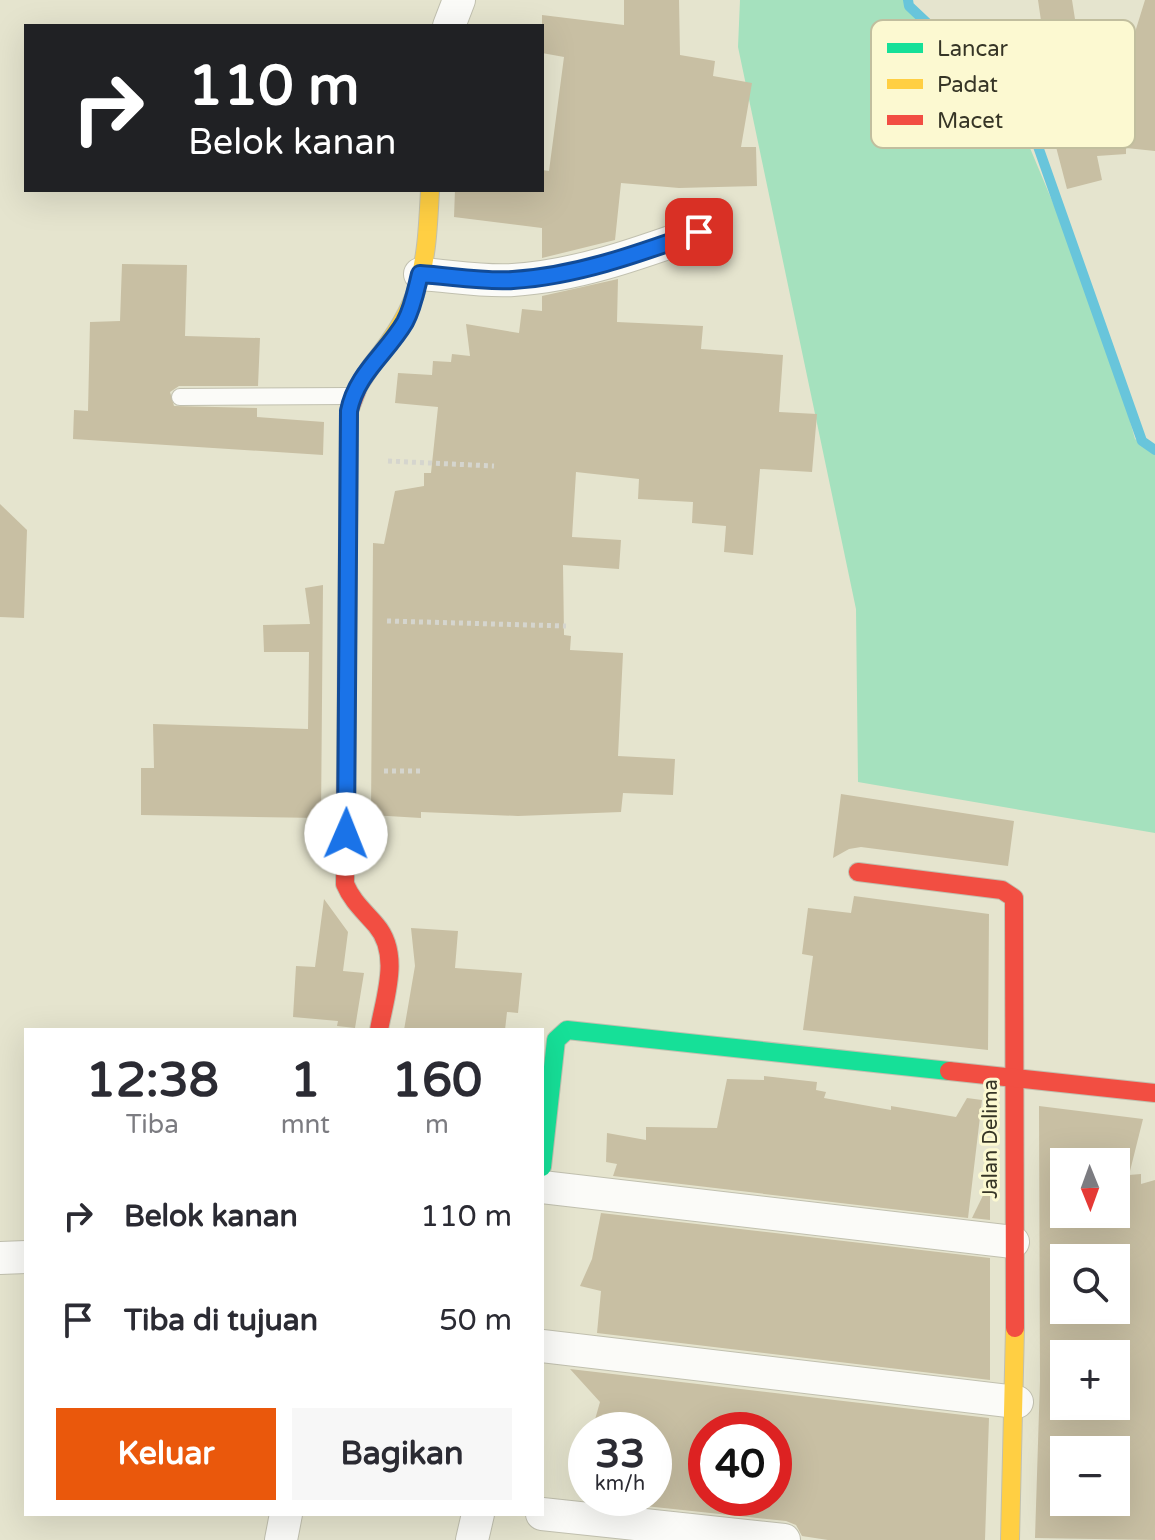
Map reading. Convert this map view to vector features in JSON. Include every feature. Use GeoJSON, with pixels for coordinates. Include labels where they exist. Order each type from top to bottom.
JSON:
{"type":"FeatureCollection","features":[{"type":"Feature","properties":{"kind":"street"},"geometry":{"type":"LineString","coordinates":[[450,24],[459,0]]}},
{"type":"Feature","properties":{"kind":"street"},"geometry":{"type":"LineString","coordinates":[[379,1028],[390,945],[380,929],[354,903],[345,884],[346,620],[351,460],[348,443],[352,396],[365,372],[406,320],[420,274],[430,192]]}},
{"type":"Feature","properties":{"kind":"street"},"geometry":{"type":"LineString","coordinates":[[420,274],[512,280],[534,277],[635,255],[699,232]]}},
{"type":"Feature","properties":{"kind":"street","name":"Jalan Delima"},"geometry":{"type":"LineString","coordinates":[[858,872],[1012,894],[1013,1242],[1017,1402],[1010,1540]]}},
{"type":"Feature","properties":{"kind":"street"},"geometry":{"type":"LineString","coordinates":[[544,1118],[545,1094],[556,1040],[563,1032],[580,1029],[1155,1093]]}},
{"type":"Feature","properties":{"kind":"street"},"geometry":{"type":"LineString","coordinates":[[544,1187],[1013,1242]]}},
{"type":"Feature","properties":{"kind":"street"},"geometry":{"type":"LineString","coordinates":[[0,1258],[24,1257]]}},
{"type":"Feature","properties":{"kind":"street"},"geometry":{"type":"LineString","coordinates":[[544,1346],[1017,1402]]}},
{"type":"Feature","properties":{"kind":"street"},"geometry":{"type":"LineString","coordinates":[[544,1514],[784,1540]]}},
{"type":"Feature","properties":{"kind":"street"},"geometry":{"type":"LineString","coordinates":[[281,1540],[286,1516]]}},
{"type":"Feature","properties":{"kind":"street"},"geometry":{"type":"LineString","coordinates":[[472,1540],[478,1516]]}},
{"type":"Feature","properties":{"kind":"lane"},"geometry":{"type":"LineString","coordinates":[[180,397],[352,396]]}},
{"type":"Feature","properties":{"kind":"path"},"geometry":{"type":"LineString","coordinates":[[351,460],[494,466]]}},
{"type":"Feature","properties":{"kind":"path"},"geometry":{"type":"LineString","coordinates":[[346,620],[566,626]]}},
{"type":"Feature","properties":{"kind":"green space"},"geometry":{"type":"Polygon","coordinates":[[[740,0],[904,0],[923,20],[871,20],[871,148],[1030,148],[1102,320],[1135,439],[1155,452],[1155,833],[858,782],[856,609],[738,47],[740,0]]]}},
{"type":"Feature","properties":{"kind":"building"},"geometry":{"type":"Polygon","coordinates":[[[624,0],[679,0],[680,55],[715,61],[713,76],[752,83],[741,147],[756,147],[757,186],[679,188],[621,183],[615,240],[542,258],[542,228],[454,217],[455,192],[544,192],[544,170],[549,171],[564,57],[544,53],[542,15],[624,25],[624,0]]]}},
{"type":"Feature","properties":{"kind":"building"},"geometry":{"type":"Polygon","coordinates":[[[1038,0],[1072,0],[1075,20],[1041,20],[1038,0]]]}},
{"type":"Feature","properties":{"kind":"building"},"geometry":{"type":"Polygon","coordinates":[[[1145,0],[1155,0],[1155,151],[1126,148],[1135,148],[1135,32],[1145,0]]]}},
{"type":"Feature","properties":{"kind":"building"},"geometry":{"type":"Polygon","coordinates":[[[1056,148],[1126,148],[1126,154],[1097,156],[1102,180],[1067,189],[1056,148]]]}},
{"type":"Feature","properties":{"kind":"building"},"geometry":{"type":"Polygon","coordinates":[[[122,264],[187,265],[185,336],[260,338],[258,386],[179,386],[170,392],[174,406],[257,408],[257,417],[324,422],[323,455],[73,439],[74,410],[88,411],[90,322],[120,321],[122,264]]]}},
{"type":"Feature","properties":{"kind":"building"},"geometry":{"type":"Polygon","coordinates":[[[618,279],[617,322],[703,326],[701,349],[783,355],[779,412],[817,414],[812,472],[760,469],[753,555],[724,552],[726,526],[692,523],[693,502],[638,499],[639,479],[576,472],[572,537],[621,540],[619,569],[563,565],[564,635],[571,636],[570,650],[623,653],[618,756],[675,759],[673,795],[623,793],[621,812],[518,816],[421,812],[421,818],[371,815],[373,543],[384,544],[395,491],[424,486],[424,473],[431,473],[438,407],[395,403],[398,373],[432,375],[433,361],[451,362],[452,354],[470,356],[466,324],[519,333],[522,309],[542,311],[542,296],[618,279]]]}},
{"type":"Feature","properties":{"kind":"building"},"geometry":{"type":"Polygon","coordinates":[[[0,504],[27,530],[24,618],[0,617],[0,504]]]}},
{"type":"Feature","properties":{"kind":"building"},"geometry":{"type":"Polygon","coordinates":[[[323,585],[321,818],[141,815],[141,768],[154,768],[153,724],[308,729],[309,652],[264,652],[263,625],[310,624],[305,588],[323,585]]]}},
{"type":"Feature","properties":{"kind":"building"},"geometry":{"type":"Polygon","coordinates":[[[841,794],[1014,821],[1008,866],[861,847],[849,849],[833,858],[841,794]]]}},
{"type":"Feature","properties":{"kind":"building"},"geometry":{"type":"Polygon","coordinates":[[[854,896],[989,914],[988,1050],[803,1030],[813,956],[802,954],[808,908],[851,913],[854,896]]]}},
{"type":"Feature","properties":{"kind":"building"},"geometry":{"type":"Polygon","coordinates":[[[324,899],[348,932],[343,971],[364,973],[355,1028],[337,1026],[338,1021],[293,1017],[296,966],[315,967],[324,899]]]}},
{"type":"Feature","properties":{"kind":"building"},"geometry":{"type":"Polygon","coordinates":[[[411,928],[458,931],[455,968],[522,973],[518,1013],[507,1012],[505,1028],[404,1028],[415,966],[411,928]]]}},
{"type":"Feature","properties":{"kind":"building"},"geometry":{"type":"Polygon","coordinates":[[[764,1076],[817,1082],[816,1090],[826,1092],[824,1098],[891,1110],[891,1106],[956,1117],[967,1098],[982,1100],[968,1218],[613,1176],[617,1164],[606,1162],[607,1133],[646,1140],[646,1127],[717,1128],[727,1079],[764,1080],[764,1076]]]}},
{"type":"Feature","properties":{"kind":"building"},"geometry":{"type":"Polygon","coordinates":[[[1039,1106],[1143,1119],[1130,1171],[1130,1148],[1050,1148],[1050,1228],[1130,1228],[1130,1175],[1141,1174],[1141,1184],[1155,1180],[1155,1540],[1035,1538],[1040,1380],[1039,1106]]]}},
{"type":"Feature","properties":{"kind":"building"},"geometry":{"type":"Polygon","coordinates":[[[990,1181],[990,1220],[972,1218],[990,1181]]]}},
{"type":"Feature","properties":{"kind":"building"},"geometry":{"type":"Polygon","coordinates":[[[601,1213],[990,1258],[990,1380],[597,1333],[601,1291],[580,1286],[592,1259],[601,1213]]]}},
{"type":"Feature","properties":{"kind":"building"},"geometry":{"type":"Polygon","coordinates":[[[570,1369],[989,1418],[985,1540],[828,1540],[802,1536],[796,1525],[786,1521],[739,1516],[792,1516],[792,1412],[688,1412],[688,1511],[672,1509],[672,1412],[597,1412],[600,1402],[570,1369]]]}},
{"type":"Feature","properties":{"kind":"waterway"},"geometry":{"type":"LineString","coordinates":[[908,0],[909,6],[924,20]]}},
{"type":"Feature","properties":{"kind":"waterway"},"geometry":{"type":"LineString","coordinates":[[1039,148],[1142,441],[1155,450]]}},
{"type":"Feature","properties":{"kind":"traffic: fast"},"geometry":{"type":"LineString","coordinates":[[544,1149],[556,1040],[567,1030],[949,1071]]}},
{"type":"Feature","properties":{"kind":"traffic: slow"},"geometry":{"type":"LineString","coordinates":[[372,365],[402,322],[419,284],[430,192]]}},
{"type":"Feature","properties":{"kind":"traffic: slow"},"geometry":{"type":"LineString","coordinates":[[1010,1540],[1015,1328]]}},
{"type":"Feature","properties":{"kind":"traffic: jam"},"geometry":{"type":"LineString","coordinates":[[372,365],[359,385],[349,411],[345,884],[384,936],[388,949],[389,976],[379,1028]]}},
{"type":"Feature","properties":{"kind":"traffic: jam"},"geometry":{"type":"LineString","coordinates":[[858,872],[1002,890],[1014,898],[1015,1328]]}},
{"type":"Feature","properties":{"kind":"traffic: jam"},"geometry":{"type":"LineString","coordinates":[[949,1071],[1155,1093]]}},
{"type":"Feature","properties":{"kind":"route"},"geometry":{"type":"LineString","coordinates":[[346,834],[349,411],[352,396],[365,372],[385,351],[406,320],[420,274],[512,280],[534,277],[635,255],[699,232]]}}]}
